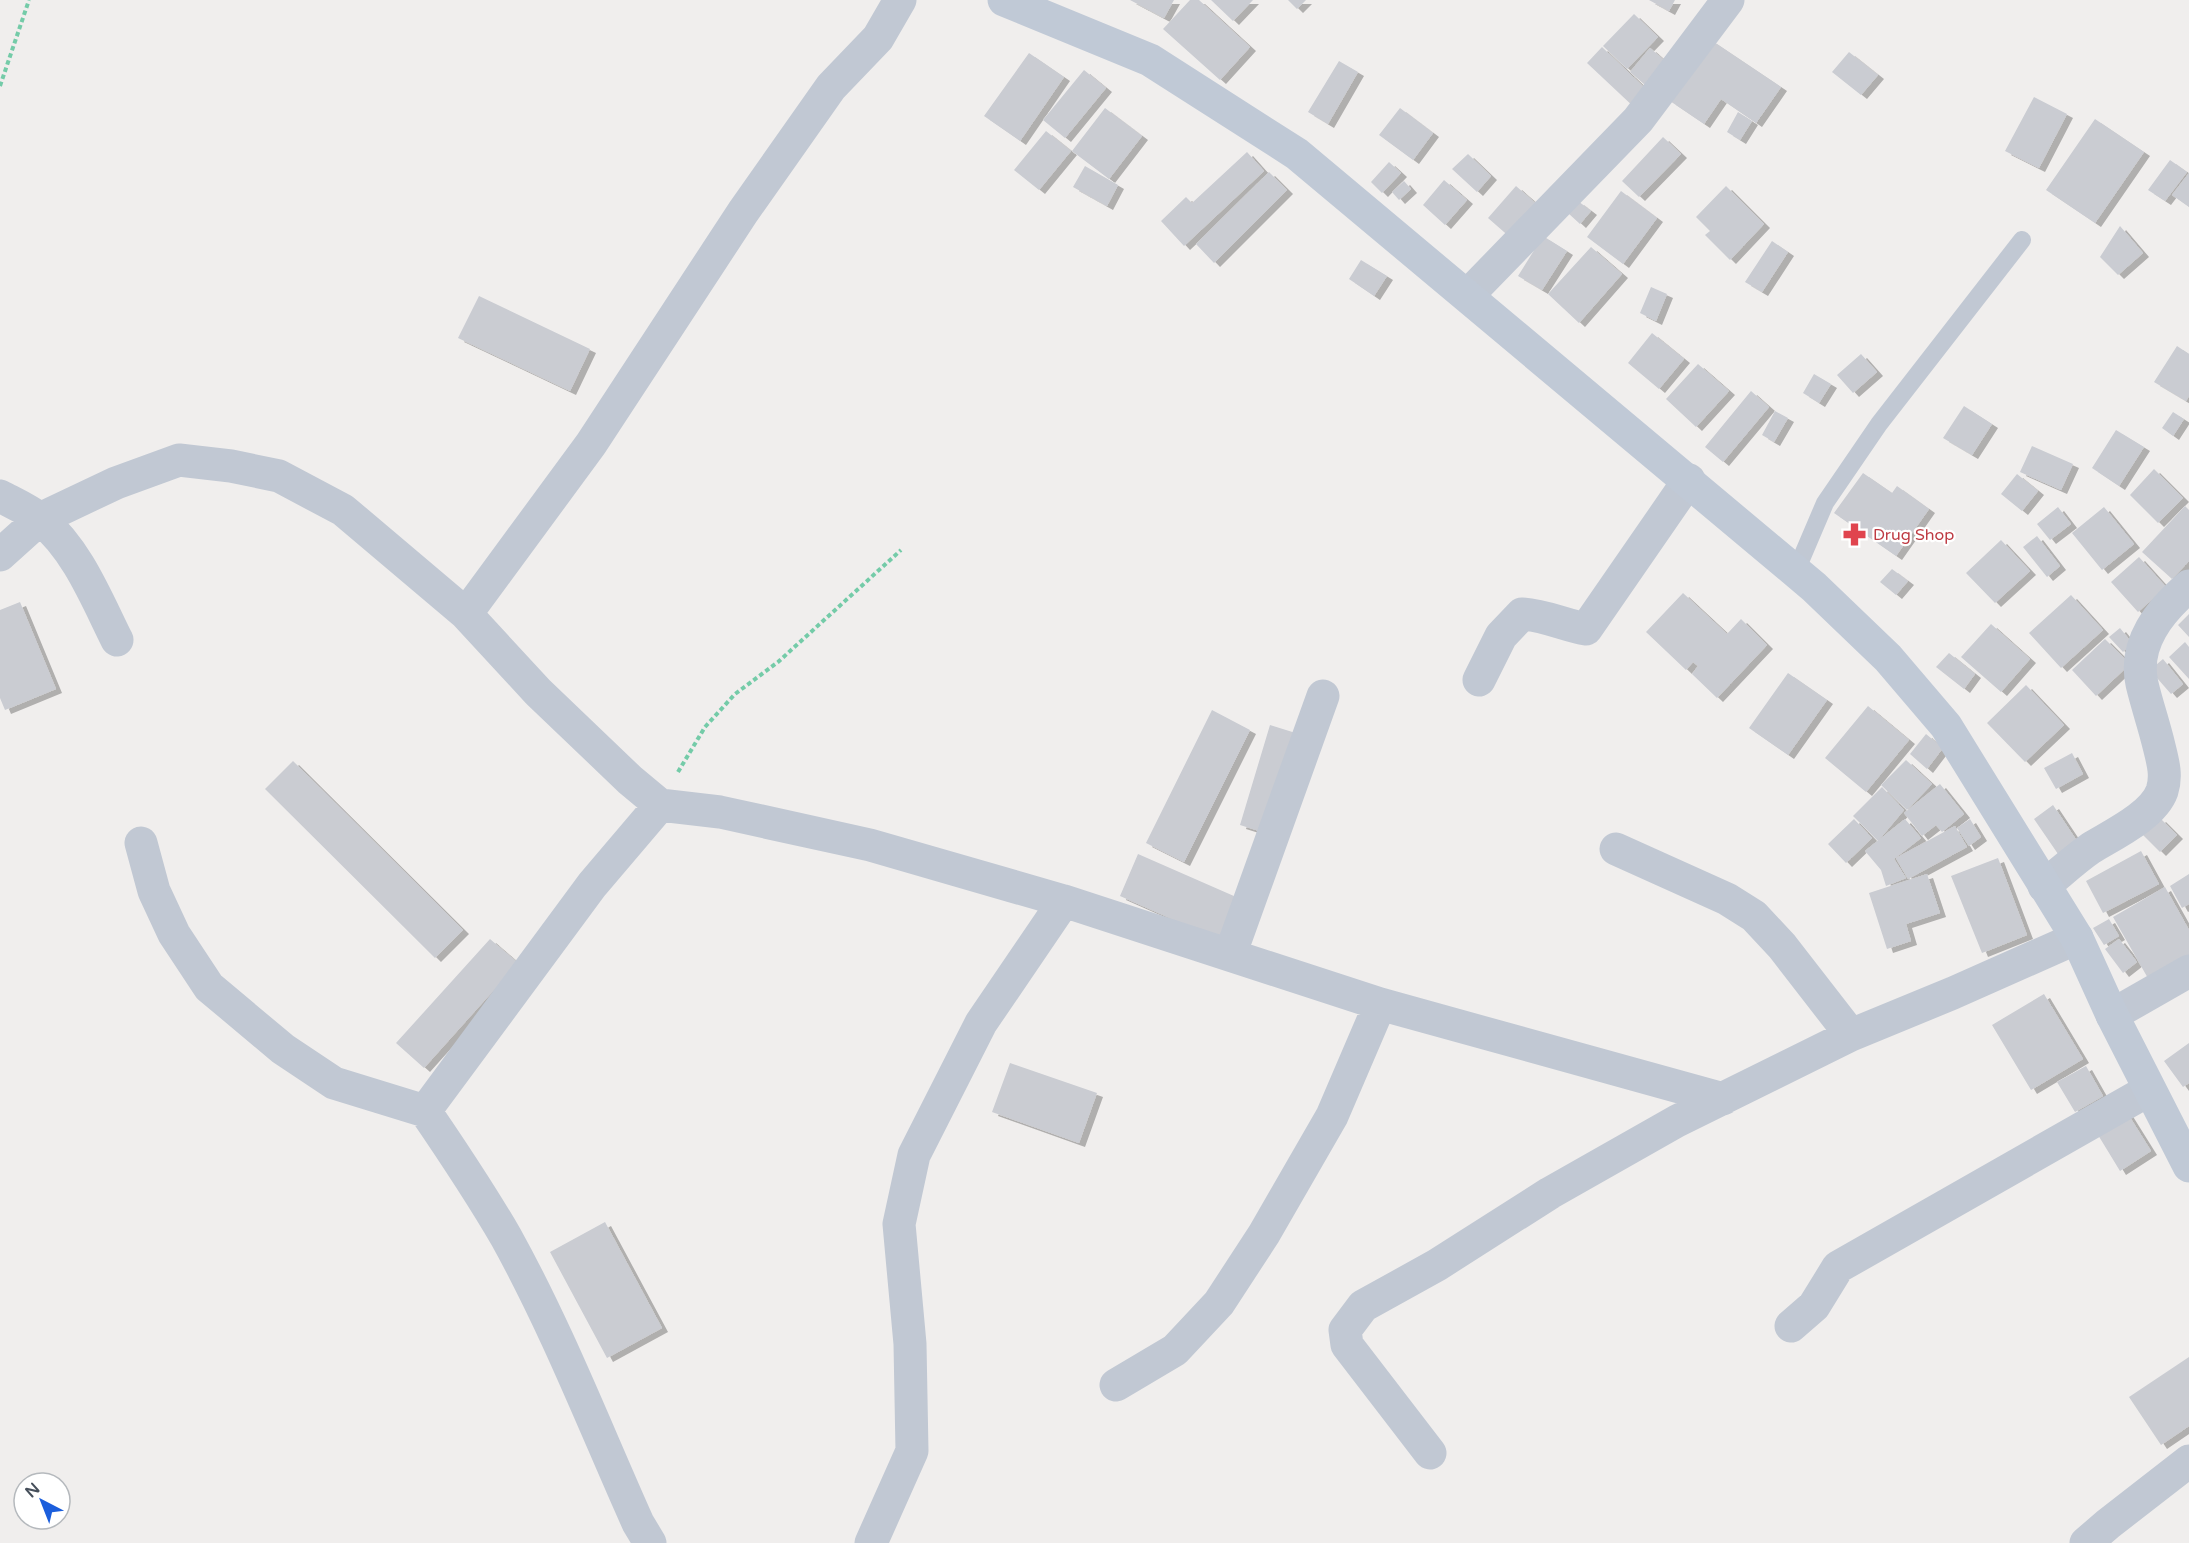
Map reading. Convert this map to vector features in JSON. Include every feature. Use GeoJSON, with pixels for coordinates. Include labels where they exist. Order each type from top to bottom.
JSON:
{"type":"FeatureCollection","features":[{"type":"Feature","properties":{"kind":"street"},"geometry":{"type":"LineString","coordinates":[[466,614],[591,444],[743,212],[831,87],[878,38],[900,0]]}},
{"type":"Feature","properties":{"kind":"street"},"geometry":{"type":"LineString","coordinates":[[1468,296],[1638,120],[1728,0]]}},
{"type":"Feature","properties":{"kind":"street"},"geometry":{"type":"LineString","coordinates":[[1009,1],[1150,60],[1297,154],[1689,480],[1796,572],[1888,658],[1946,726],[2076,938],[2149,1090],[2189,1166]]}},
{"type":"Feature","properties":{"kind":"street"},"geometry":{"type":"LineString","coordinates":[[0,555],[40,519],[116,483],[179,460],[231,466],[279,476],[343,510],[466,614],[538,692],[630,780],[660,805],[720,812],[870,844],[1064,901],[1380,1004],[1723,1099]]}},
{"type":"Feature","properties":{"kind":"street"},"geometry":{"type":"LineString","coordinates":[[1479,680],[1502,636],[1522,614],[1539,615],[1586,630],[1689,480]]}},
{"type":"Feature","properties":{"kind":"street"},"geometry":{"type":"LineString","coordinates":[[0,496],[40,519],[67,548],[87,579],[117,639]]}},
{"type":"Feature","properties":{"kind":"street"},"geometry":{"type":"LineString","coordinates":[[2044,886],[2090,849],[2119,833],[2145,813],[2161,793],[2165,771],[2142,682],[2141,661],[2149,630],[2172,601],[2189,586]]}},
{"type":"Feature","properties":{"kind":"street"},"geometry":{"type":"LineString","coordinates":[[1230,955],[1323,696]]}},
{"type":"Feature","properties":{"kind":"street"},"geometry":{"type":"LineString","coordinates":[[425,1111],[592,885],[660,805]]}},
{"type":"Feature","properties":{"kind":"street"},"geometry":{"type":"LineString","coordinates":[[141,843],[154,891],[174,934],[209,987],[283,1049],[334,1083],[425,1111],[506,1237],[552,1329],[638,1523],[650,1543]]}},
{"type":"Feature","properties":{"kind":"street"},"geometry":{"type":"LineString","coordinates":[[1616,849],[1727,898],[1754,916],[1782,946],[1851,1035]]}},
{"type":"Feature","properties":{"kind":"street"},"geometry":{"type":"LineString","coordinates":[[871,1543],[912,1451],[910,1344],[899,1224],[914,1155],[981,1023],[1064,901]]}},
{"type":"Feature","properties":{"kind":"street"},"geometry":{"type":"LineString","coordinates":[[1430,1453],[1347,1345],[1345,1330],[1363,1306],[1437,1265],[1550,1193],[1677,1121],[1851,1035],[1953,993],[2076,938]]}},
{"type":"Feature","properties":{"kind":"street"},"geometry":{"type":"LineString","coordinates":[[2112,1015],[2189,971]]}},
{"type":"Feature","properties":{"kind":"street"},"geometry":{"type":"LineString","coordinates":[[1116,1385],[1175,1350],[1219,1303],[1264,1234],[1332,1116],[1380,1004]]}},
{"type":"Feature","properties":{"kind":"street"},"geometry":{"type":"LineString","coordinates":[[1791,1326],[1814,1306],[1838,1267],[2149,1090]]}},
{"type":"Feature","properties":{"kind":"street"},"geometry":{"type":"LineString","coordinates":[[2086,1543],[2189,1461]]}},
{"type":"Feature","properties":{"kind":"lane"},"geometry":{"type":"LineString","coordinates":[[1796,572],[1825,503],[1879,424],[2022,240]]}},
{"type":"Feature","properties":{"kind":"path"},"geometry":{"type":"LineString","coordinates":[[0,86],[29,0]]}},
{"type":"Feature","properties":{"kind":"path"},"geometry":{"type":"LineString","coordinates":[[660,805],[705,727],[735,694],[778,662],[901,550]]}},
{"type":"Feature","properties":{"kind":"building"},"geometry":{"type":"Polygon","coordinates":[[[1130,0],[1174,0],[1164,18],[1130,0]]]}},
{"type":"Feature","properties":{"kind":"building"},"geometry":{"type":"Polygon","coordinates":[[[1190,0],[1199,0],[1250,47],[1220,80],[1163,29],[1190,0]]]}},
{"type":"Feature","properties":{"kind":"building"},"geometry":{"type":"Polygon","coordinates":[[[1211,0],[1253,0],[1233,21],[1211,0]]]}},
{"type":"Feature","properties":{"kind":"building"},"geometry":{"type":"Polygon","coordinates":[[[1288,0],[1306,0],[1297,9],[1288,0]]]}},
{"type":"Feature","properties":{"kind":"building"},"geometry":{"type":"Polygon","coordinates":[[[1649,0],[1675,0],[1669,11],[1649,0]]]}},
{"type":"Feature","properties":{"kind":"building"},"geometry":{"type":"Polygon","coordinates":[[[1634,14],[1658,37],[1627,69],[1603,46],[1634,14]]]}},
{"type":"Feature","properties":{"kind":"building"},"geometry":{"type":"Polygon","coordinates":[[[1711,40],[1781,87],[1756,123],[1721,99],[1704,124],[1670,101],[1711,40]]]}},
{"type":"Feature","properties":{"kind":"building"},"geometry":{"type":"Polygon","coordinates":[[[1602,47],[1651,94],[1636,109],[1587,63],[1602,47]]]}},
{"type":"Feature","properties":{"kind":"building"},"geometry":{"type":"Polygon","coordinates":[[[1650,48],[1672,67],[1652,91],[1630,72],[1650,48]]]}},
{"type":"Feature","properties":{"kind":"building"},"geometry":{"type":"Polygon","coordinates":[[[1849,52],[1878,75],[1861,95],[1832,72],[1849,52]]]}},
{"type":"Feature","properties":{"kind":"building"},"geometry":{"type":"Polygon","coordinates":[[[1029,53],[1064,77],[1020,141],[984,116],[1029,53]]]}},
{"type":"Feature","properties":{"kind":"building"},"geometry":{"type":"Polygon","coordinates":[[[1339,61],[1358,72],[1328,124],[1308,112],[1339,61]]]}},
{"type":"Feature","properties":{"kind":"building"},"geometry":{"type":"Polygon","coordinates":[[[1084,70],[1106,88],[1065,138],[1043,120],[1084,70]]]}},
{"type":"Feature","properties":{"kind":"building"},"geometry":{"type":"Polygon","coordinates":[[[2034,97],[2067,114],[2039,168],[2005,151],[2034,97]]]}},
{"type":"Feature","properties":{"kind":"building"},"geometry":{"type":"Polygon","coordinates":[[[1105,108],[1142,136],[1109,179],[1072,151],[1105,108]]]}},
{"type":"Feature","properties":{"kind":"building"},"geometry":{"type":"Polygon","coordinates":[[[1400,108],[1433,133],[1413,160],[1379,135],[1400,108]]]}},
{"type":"Feature","properties":{"kind":"building"},"geometry":{"type":"Polygon","coordinates":[[[1738,112],[1752,121],[1740,140],[1727,132],[1738,112]]]}},
{"type":"Feature","properties":{"kind":"building"},"geometry":{"type":"Polygon","coordinates":[[[2095,119],[2144,152],[2095,223],[2046,190],[2095,119]]]}},
{"type":"Feature","properties":{"kind":"building"},"geometry":{"type":"Polygon","coordinates":[[[1046,131],[1071,151],[1039,190],[1014,170],[1046,131]]]}},
{"type":"Feature","properties":{"kind":"building"},"geometry":{"type":"Polygon","coordinates":[[[1663,137],[1681,154],[1639,197],[1622,181],[1663,137]]]}},
{"type":"Feature","properties":{"kind":"building"},"geometry":{"type":"Polygon","coordinates":[[[1247,152],[1264,171],[1184,246],[1161,221],[1186,197],[1192,203],[1247,152]]]}},
{"type":"Feature","properties":{"kind":"building"},"geometry":{"type":"Polygon","coordinates":[[[1468,154],[1491,176],[1477,192],[1452,169],[1468,154]]]}},
{"type":"Feature","properties":{"kind":"building"},"geometry":{"type":"Polygon","coordinates":[[[2170,160],[2187,172],[2165,201],[2148,190],[2170,160]]]}},
{"type":"Feature","properties":{"kind":"building"},"geometry":{"type":"Polygon","coordinates":[[[1389,162],[1401,173],[1382,193],[1371,182],[1389,162]]]}},
{"type":"Feature","properties":{"kind":"building"},"geometry":{"type":"Polygon","coordinates":[[[1085,166],[1118,185],[1107,206],[1073,187],[1085,166]]]}},
{"type":"Feature","properties":{"kind":"building"},"geometry":{"type":"Polygon","coordinates":[[[1269,172],[1287,190],[1214,263],[1196,244],[1269,172]]]}},
{"type":"Feature","properties":{"kind":"building"},"geometry":{"type":"Polygon","coordinates":[[[2189,173],[2189,207],[2172,195],[2189,173]]]}},
{"type":"Feature","properties":{"kind":"building"},"geometry":{"type":"Polygon","coordinates":[[[1444,180],[1467,200],[1445,225],[1423,205],[1444,180]]]}},
{"type":"Feature","properties":{"kind":"building"},"geometry":{"type":"Polygon","coordinates":[[[1404,181],[1411,189],[1399,200],[1392,192],[1404,181]]]}},
{"type":"Feature","properties":{"kind":"building"},"geometry":{"type":"Polygon","coordinates":[[[1516,186],[1540,207],[1512,239],[1488,218],[1516,186]]]}},
{"type":"Feature","properties":{"kind":"building"},"geometry":{"type":"Polygon","coordinates":[[[1726,186],[1764,224],[1730,260],[1705,235],[1710,231],[1696,217],[1726,186]]]}},
{"type":"Feature","properties":{"kind":"building"},"geometry":{"type":"Polygon","coordinates":[[[1621,191],[1657,218],[1623,264],[1587,237],[1621,191]]]}},
{"type":"Feature","properties":{"kind":"building"},"geometry":{"type":"Polygon","coordinates":[[[1578,201],[1591,211],[1580,224],[1568,213],[1578,201]]]}},
{"type":"Feature","properties":{"kind":"building"},"geometry":{"type":"Polygon","coordinates":[[[2120,226],[2143,253],[2118,275],[2100,257],[2120,226]]]}},
{"type":"Feature","properties":{"kind":"building"},"geometry":{"type":"Polygon","coordinates":[[[1543,236],[1567,251],[1542,290],[1518,276],[1543,236]]]}},
{"type":"Feature","properties":{"kind":"building"},"geometry":{"type":"Polygon","coordinates":[[[1772,241],[1788,252],[1762,292],[1745,282],[1772,241]]]}},
{"type":"Feature","properties":{"kind":"building"},"geometry":{"type":"Polygon","coordinates":[[[1591,247],[1622,274],[1579,323],[1548,294],[1591,247]]]}},
{"type":"Feature","properties":{"kind":"building"},"geometry":{"type":"Polygon","coordinates":[[[1361,260],[1387,276],[1374,296],[1349,279],[1361,260]]]}},
{"type":"Feature","properties":{"kind":"building"},"geometry":{"type":"Polygon","coordinates":[[[1651,287],[1667,294],[1656,321],[1640,313],[1651,287]]]}},
{"type":"Feature","properties":{"kind":"building"},"geometry":{"type":"Polygon","coordinates":[[[479,296],[590,349],[570,391],[458,338],[479,296]]]}},
{"type":"Feature","properties":{"kind":"building"},"geometry":{"type":"Polygon","coordinates":[[[1652,333],[1684,359],[1659,389],[1628,363],[1652,333]]]}},
{"type":"Feature","properties":{"kind":"building"},"geometry":{"type":"Polygon","coordinates":[[[2177,346],[2189,354],[2189,396],[2186,401],[2154,382],[2177,346]]]}},
{"type":"Feature","properties":{"kind":"building"},"geometry":{"type":"Polygon","coordinates":[[[1861,354],[1877,372],[1853,393],[1837,375],[1861,354]]]}},
{"type":"Feature","properties":{"kind":"building"},"geometry":{"type":"Polygon","coordinates":[[[1698,364],[1729,391],[1696,427],[1666,399],[1698,364]]]}},
{"type":"Feature","properties":{"kind":"building"},"geometry":{"type":"Polygon","coordinates":[[[1814,374],[1831,384],[1819,403],[1803,393],[1814,374]]]}},
{"type":"Feature","properties":{"kind":"building"},"geometry":{"type":"Polygon","coordinates":[[[1751,391],[1769,407],[1723,462],[1705,447],[1751,391]]]}},
{"type":"Feature","properties":{"kind":"building"},"geometry":{"type":"Polygon","coordinates":[[[1964,406],[1992,424],[1972,455],[1943,438],[1964,406]]]}},
{"type":"Feature","properties":{"kind":"building"},"geometry":{"type":"Polygon","coordinates":[[[1775,411],[1788,418],[1774,442],[1762,435],[1775,411]]]}},
{"type":"Feature","properties":{"kind":"building"},"geometry":{"type":"Polygon","coordinates":[[[2173,412],[2184,419],[2173,436],[2162,428],[2173,412]]]}},
{"type":"Feature","properties":{"kind":"building"},"geometry":{"type":"Polygon","coordinates":[[[2116,430],[2144,447],[2119,486],[2092,468],[2116,430]]]}},
{"type":"Feature","properties":{"kind":"building"},"geometry":{"type":"Polygon","coordinates":[[[2032,446],[2073,464],[2061,490],[2020,472],[2032,446]]]}},
{"type":"Feature","properties":{"kind":"building"},"geometry":{"type":"Polygon","coordinates":[[[2154,469],[2183,498],[2158,523],[2130,495],[2154,469]]]}},
{"type":"Feature","properties":{"kind":"building"},"geometry":{"type":"Polygon","coordinates":[[[1863,473],[1892,493],[1897,486],[1929,509],[1896,556],[1834,513],[1863,473]]]}},
{"type":"Feature","properties":{"kind":"building"},"geometry":{"type":"Polygon","coordinates":[[[2017,474],[2038,491],[2022,511],[2001,494],[2017,474]]]}},
{"type":"Feature","properties":{"kind":"building"},"geometry":{"type":"Polygon","coordinates":[[[2185,506],[2189,510],[2189,561],[2172,579],[2142,552],[2185,506]]]}},
{"type":"Feature","properties":{"kind":"building"},"geometry":{"type":"Polygon","coordinates":[[[2058,507],[2071,524],[2050,540],[2037,524],[2058,507]]]}},
{"type":"Feature","properties":{"kind":"building"},"geometry":{"type":"Polygon","coordinates":[[[2104,507],[2134,544],[2102,570],[2072,533],[2104,507]]]}},
{"type":"Feature","properties":{"kind":"building"},"geometry":{"type":"Polygon","coordinates":[[[2037,536],[2060,566],[2047,577],[2023,547],[2037,536]]]}},
{"type":"Feature","properties":{"kind":"building"},"geometry":{"type":"Polygon","coordinates":[[[2001,540],[2030,571],[1995,603],[1966,573],[2001,540]]]}},
{"type":"Feature","properties":{"kind":"building"},"geometry":{"type":"Polygon","coordinates":[[[2139,557],[2166,587],[2138,612],[2111,582],[2139,557]]]}},
{"type":"Feature","properties":{"kind":"building"},"geometry":{"type":"Polygon","coordinates":[[[1892,569],[1908,581],[1896,595],[1880,582],[1892,569]]]}},
{"type":"Feature","properties":{"kind":"building"},"geometry":{"type":"Polygon","coordinates":[[[1683,593],[1727,634],[1741,619],[1767,645],[1717,698],[1692,674],[1698,666],[1693,662],[1686,670],[1646,632],[1683,593]]]}},
{"type":"Feature","properties":{"kind":"building"},"geometry":{"type":"Polygon","coordinates":[[[2071,595],[2103,630],[2061,668],[2029,633],[2071,595]]]}},
{"type":"Feature","properties":{"kind":"building"},"geometry":{"type":"Polygon","coordinates":[[[20,602],[56,689],[5,710],[0,698],[0,610],[20,602]]]}},
{"type":"Feature","properties":{"kind":"building"},"geometry":{"type":"Polygon","coordinates":[[[2189,614],[2189,637],[2178,625],[2189,614]]]}},
{"type":"Feature","properties":{"kind":"building"},"geometry":{"type":"Polygon","coordinates":[[[1991,624],[2030,659],[2001,692],[1961,657],[1991,624]]]}},
{"type":"Feature","properties":{"kind":"building"},"geometry":{"type":"Polygon","coordinates":[[[2120,628],[2132,643],[2123,652],[2109,637],[2120,628]]]}},
{"type":"Feature","properties":{"kind":"building"},"geometry":{"type":"Polygon","coordinates":[[[2105,639],[2130,664],[2096,696],[2072,670],[2105,639]]]}},
{"type":"Feature","properties":{"kind":"building"},"geometry":{"type":"Polygon","coordinates":[[[2185,642],[2189,647],[2189,679],[2169,657],[2185,642]]]}},
{"type":"Feature","properties":{"kind":"building"},"geometry":{"type":"Polygon","coordinates":[[[1949,653],[1975,674],[1964,689],[1936,667],[1949,653]]]}},
{"type":"Feature","properties":{"kind":"building"},"geometry":{"type":"Polygon","coordinates":[[[2163,659],[2183,684],[2171,694],[2150,670],[2163,659]]]}},
{"type":"Feature","properties":{"kind":"building"},"geometry":{"type":"Polygon","coordinates":[[[1788,673],[1827,700],[1788,755],[1749,728],[1788,673]]]}},
{"type":"Feature","properties":{"kind":"building"},"geometry":{"type":"Polygon","coordinates":[[[2026,685],[2064,725],[2025,762],[1987,723],[2026,685]]]}},
{"type":"Feature","properties":{"kind":"building"},"geometry":{"type":"Polygon","coordinates":[[[1868,706],[1909,740],[1866,792],[1825,758],[1868,706]]]}},
{"type":"Feature","properties":{"kind":"building"},"geometry":{"type":"Polygon","coordinates":[[[1212,710],[1250,730],[1184,862],[1146,843],[1212,710]]]}},
{"type":"Feature","properties":{"kind":"building"},"geometry":{"type":"Polygon","coordinates":[[[1270,725],[1302,735],[1272,835],[1240,825],[1270,725]]]}},
{"type":"Feature","properties":{"kind":"building"},"geometry":{"type":"Polygon","coordinates":[[[1926,734],[1943,748],[1927,769],[1910,754],[1926,734]]]}},
{"type":"Feature","properties":{"kind":"building"},"geometry":{"type":"Polygon","coordinates":[[[2072,753],[2083,774],[2056,789],[2044,768],[2072,753]]]}},
{"type":"Feature","properties":{"kind":"building"},"geometry":{"type":"Polygon","coordinates":[[[1906,760],[1932,784],[1907,810],[1881,785],[1906,760]]]}},
{"type":"Feature","properties":{"kind":"building"},"geometry":{"type":"Polygon","coordinates":[[[293,761],[463,930],[435,958],[265,789],[293,761]]]}},
{"type":"Feature","properties":{"kind":"building"},"geometry":{"type":"Polygon","coordinates":[[[1940,784],[1964,814],[1942,832],[1936,825],[1922,836],[1904,813],[1940,784]]]}},
{"type":"Feature","properties":{"kind":"building"},"geometry":{"type":"Polygon","coordinates":[[[1882,787],[1904,810],[1878,841],[1853,816],[1882,787]]]}},
{"type":"Feature","properties":{"kind":"building"},"geometry":{"type":"Polygon","coordinates":[[[2053,805],[2077,841],[2058,854],[2034,819],[2053,805]]]}},
{"type":"Feature","properties":{"kind":"building"},"geometry":{"type":"Polygon","coordinates":[[[2160,818],[2177,835],[2160,852],[2143,835],[2160,818]]]}},
{"type":"Feature","properties":{"kind":"building"},"geometry":{"type":"Polygon","coordinates":[[[1854,819],[1872,838],[1846,863],[1828,844],[1854,819]]]}},
{"type":"Feature","properties":{"kind":"building"},"geometry":{"type":"Polygon","coordinates":[[[1905,819],[1921,838],[1894,859],[1906,878],[1886,886],[1881,870],[1865,851],[1905,819]]]}},
{"type":"Feature","properties":{"kind":"building"},"geometry":{"type":"Polygon","coordinates":[[[1970,819],[1981,837],[1969,846],[1957,828],[1970,819]]]}},
{"type":"Feature","properties":{"kind":"building"},"geometry":{"type":"Polygon","coordinates":[[[1955,826],[1967,847],[1908,879],[1896,858],[1955,826]]]}},
{"type":"Feature","properties":{"kind":"building"},"geometry":{"type":"Polygon","coordinates":[[[2141,851],[2159,884],[2103,913],[2086,881],[2141,851]]]}},
{"type":"Feature","properties":{"kind":"building"},"geometry":{"type":"Polygon","coordinates":[[[1138,854],[1243,900],[1224,942],[1120,896],[1138,854]]]}},
{"type":"Feature","properties":{"kind":"building"},"geometry":{"type":"Polygon","coordinates":[[[1998,858],[2027,935],[1982,953],[1951,876],[1998,858]]]}},
{"type":"Feature","properties":{"kind":"building"},"geometry":{"type":"Polygon","coordinates":[[[1927,874],[1940,913],[1906,924],[1911,941],[1887,949],[1869,893],[1927,874]]]}},
{"type":"Feature","properties":{"kind":"building"},"geometry":{"type":"Polygon","coordinates":[[[2189,874],[2189,904],[2182,908],[2170,886],[2189,874]]]}},
{"type":"Feature","properties":{"kind":"building"},"geometry":{"type":"Polygon","coordinates":[[[2165,887],[2189,930],[2189,957],[2149,980],[2113,917],[2165,887]]]}},
{"type":"Feature","properties":{"kind":"building"},"geometry":{"type":"Polygon","coordinates":[[[2109,919],[2119,936],[2104,945],[2093,928],[2109,919]]]}},
{"type":"Feature","properties":{"kind":"building"},"geometry":{"type":"Polygon","coordinates":[[[490,939],[518,963],[424,1068],[396,1043],[490,939]]]}},
{"type":"Feature","properties":{"kind":"building"},"geometry":{"type":"Polygon","coordinates":[[[2119,939],[2137,962],[2123,973],[2105,949],[2119,939]]]}},
{"type":"Feature","properties":{"kind":"building"},"geometry":{"type":"Polygon","coordinates":[[[2044,994],[2083,1059],[2031,1090],[1992,1025],[2044,994]]]}},
{"type":"Feature","properties":{"kind":"building"},"geometry":{"type":"Polygon","coordinates":[[[2189,1043],[2189,1083],[2183,1087],[2164,1061],[2189,1043]]]}},
{"type":"Feature","properties":{"kind":"building"},"geometry":{"type":"Polygon","coordinates":[[[1010,1063],[1097,1093],[1079,1143],[992,1112],[1010,1063]]]}},
{"type":"Feature","properties":{"kind":"building"},"geometry":{"type":"Polygon","coordinates":[[[2086,1066],[2103,1096],[2075,1112],[2057,1082],[2086,1066]]]}},
{"type":"Feature","properties":{"kind":"building"},"geometry":{"type":"Polygon","coordinates":[[[2126,1111],[2151,1151],[2120,1171],[2095,1130],[2126,1111]]]}},
{"type":"Feature","properties":{"kind":"building"},"geometry":{"type":"Polygon","coordinates":[[[605,1222],[662,1328],[607,1358],[550,1252],[605,1222]]]}},
{"type":"Feature","properties":{"kind":"building"},"geometry":{"type":"Polygon","coordinates":[[[2189,1357],[2189,1426],[2161,1445],[2129,1397],[2189,1357]]]}},
{"type":"Feature","properties":{"kind":"place","name":"Drug Shop"},"geometry":{"type":"Point","coordinates":[1855,535]}}]}
